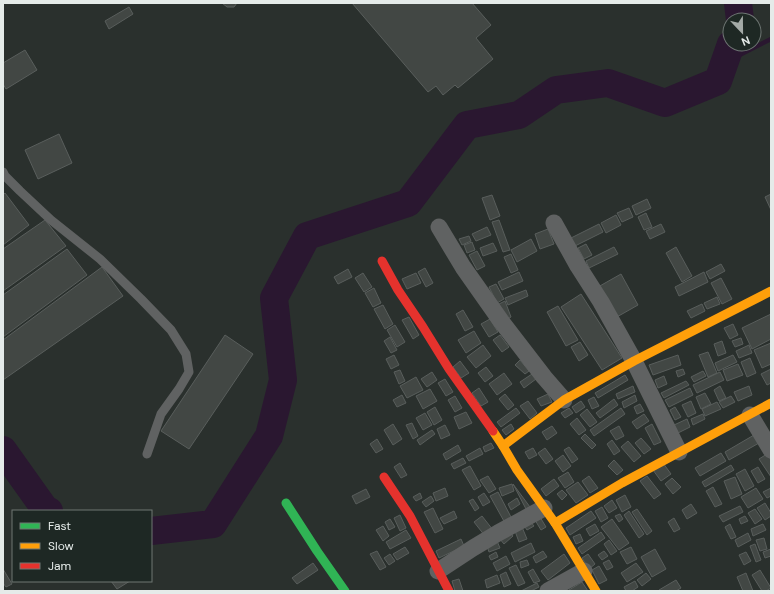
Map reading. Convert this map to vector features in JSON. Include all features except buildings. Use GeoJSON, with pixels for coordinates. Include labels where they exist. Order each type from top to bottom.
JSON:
{"type":"FeatureCollection","features":[{"type":"Feature","properties":{"kind":"street"},"geometry":{"type":"LineString","coordinates":[[554,223],[634,361],[679,452]]}},
{"type":"Feature","properties":{"kind":"street"},"geometry":{"type":"LineString","coordinates":[[439,227],[463,267],[501,321],[544,377],[564,400]]}},
{"type":"Feature","properties":{"kind":"street"},"geometry":{"type":"LineString","coordinates":[[382,261],[398,290],[449,369],[503,446],[517,470],[554,523],[596,591]]}},
{"type":"Feature","properties":{"kind":"street"},"geometry":{"type":"LineString","coordinates":[[503,446],[564,400],[634,361],[771,291]]}},
{"type":"Feature","properties":{"kind":"street"},"geometry":{"type":"LineString","coordinates":[[554,523],[622,482],[771,403]]}},
{"type":"Feature","properties":{"kind":"street"},"geometry":{"type":"LineString","coordinates":[[750,415],[771,450]]}},
{"type":"Feature","properties":{"kind":"street"},"geometry":{"type":"LineString","coordinates":[[384,477],[410,516],[449,591]]}},
{"type":"Feature","properties":{"kind":"street"},"geometry":{"type":"LineString","coordinates":[[286,503],[345,591]]}},
{"type":"Feature","properties":{"kind":"street"},"geometry":{"type":"LineString","coordinates":[[438,571],[473,548],[544,508]]}},
{"type":"Feature","properties":{"kind":"street"},"geometry":{"type":"LineString","coordinates":[[548,591],[584,571]]}},
{"type":"Feature","properties":{"kind":"lane"},"geometry":{"type":"LineString","coordinates":[[3,172],[5,176],[51,220],[100,259],[171,330],[186,354],[189,372],[180,389],[161,414],[147,454]]}},
{"type":"Feature","properties":{"kind":"waterway"},"geometry":{"type":"LineString","coordinates":[[738,3],[739,12]]}},
{"type":"Feature","properties":{"kind":"waterway"},"geometry":{"type":"LineString","coordinates":[[724,63],[771,39]]}},
{"type":"Feature","properties":{"kind":"waterway"},"geometry":{"type":"LineString","coordinates":[[152,531],[213,524],[269,436],[283,380],[274,298],[307,236],[408,203],[467,125],[519,115],[556,90],[608,83],[665,103],[718,81],[728,52]]}},
{"type":"Feature","properties":{"kind":"waterway"},"geometry":{"type":"LineString","coordinates":[[3,450],[47,510]]}},
{"type":"Feature","properties":{"kind":"traffic: fast"},"geometry":{"type":"LineString","coordinates":[[286,503],[345,591]]}},
{"type":"Feature","properties":{"kind":"traffic: slow"},"geometry":{"type":"LineString","coordinates":[[503,446],[564,400],[634,361],[771,291]]}},
{"type":"Feature","properties":{"kind":"traffic: slow"},"geometry":{"type":"LineString","coordinates":[[555,523],[622,483],[771,403]]}},
{"type":"Feature","properties":{"kind":"traffic: slow"},"geometry":{"type":"LineString","coordinates":[[493,431],[517,470],[555,523],[596,591]]}},
{"type":"Feature","properties":{"kind":"traffic: jam"},"geometry":{"type":"LineString","coordinates":[[382,261],[398,290],[449,369],[493,431]]}},
{"type":"Feature","properties":{"kind":"traffic: jam"},"geometry":{"type":"LineString","coordinates":[[384,477],[410,516],[449,591]]}}]}
